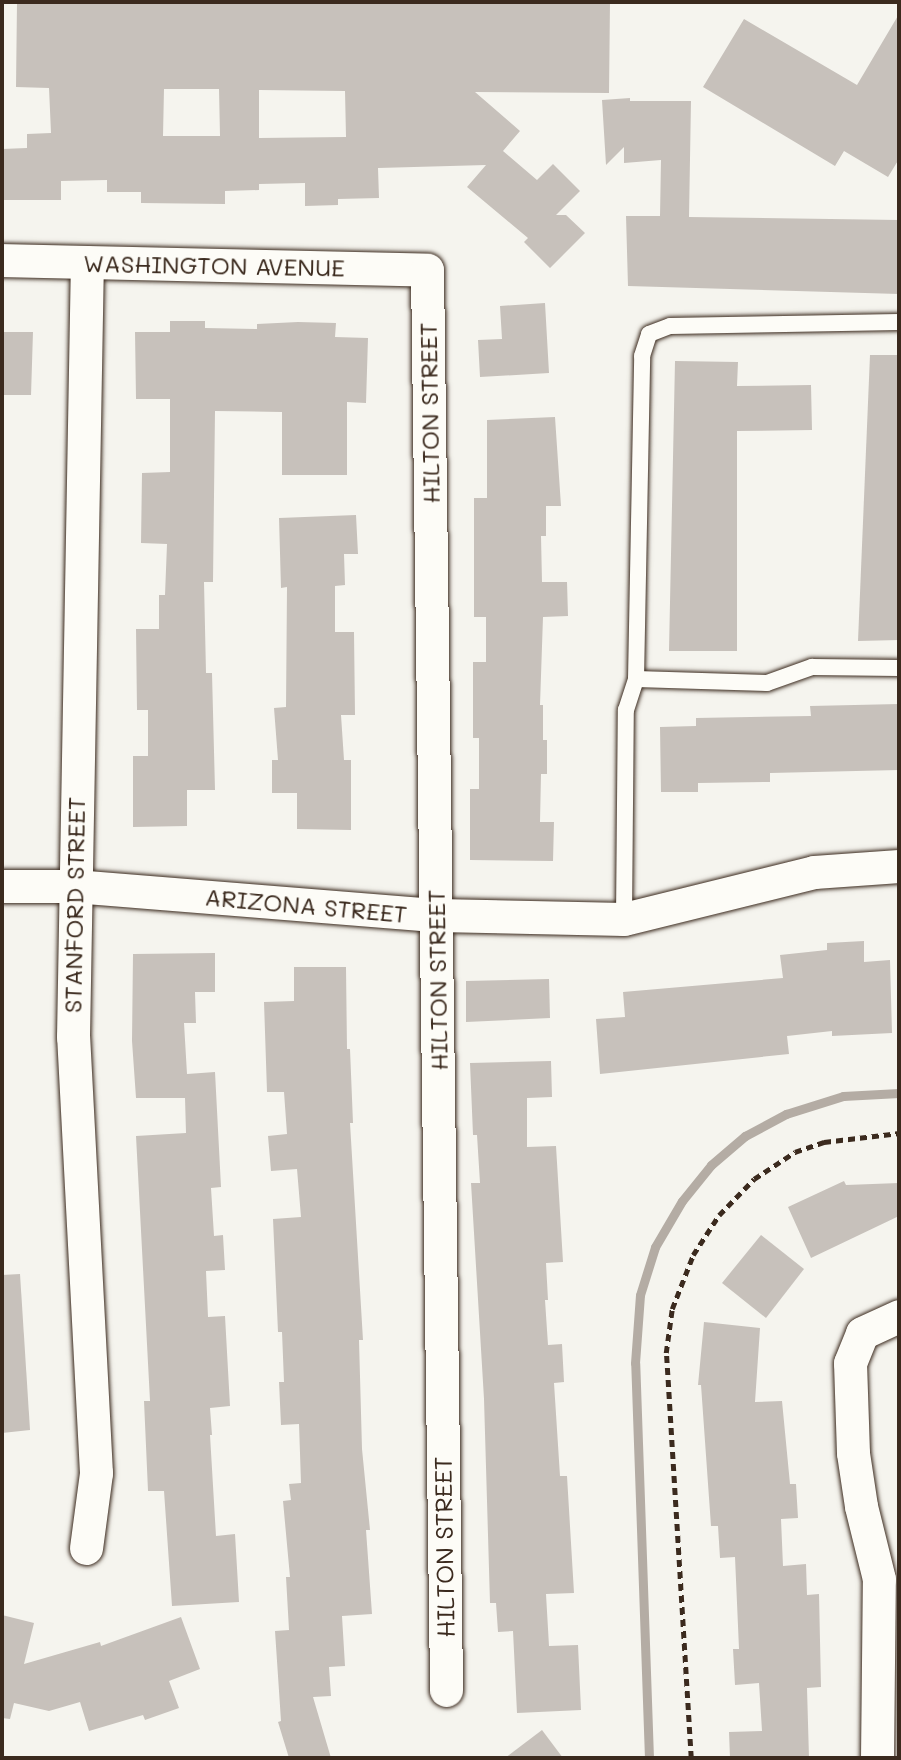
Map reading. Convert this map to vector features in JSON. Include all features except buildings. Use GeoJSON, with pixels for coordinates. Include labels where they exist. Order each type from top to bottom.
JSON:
{"type":"FeatureCollection","features":[{"type":"Feature","properties":{"kind":"street","name":"WASHINGTON AVENUE"},"geometry":{"type":"LineString","coordinates":[[2,260],[426,270]]}},
{"type":"Feature","properties":{"kind":"street","name":"STANFORD STREET"},"geometry":{"type":"LineString","coordinates":[[86,1548],[96,1473],[73,1037],[87,262]]}},
{"type":"Feature","properties":{"kind":"street","name":"HILTON STREET"},"geometry":{"type":"LineString","coordinates":[[426,270],[446,1690]]}},
{"type":"Feature","properties":{"kind":"street","name":"ARIZONA STREET"},"geometry":{"type":"LineString","coordinates":[[2,886],[74,886],[437,915],[624,919],[814,872],[899,866]]}},
{"type":"Feature","properties":{"kind":"street"},"geometry":{"type":"LineString","coordinates":[[877,1758],[879,1579],[861,1506],[853,1453],[850,1363],[862,1333],[899,1316]]}},
{"type":"Feature","properties":{"kind":"lane"},"geometry":{"type":"LineString","coordinates":[[624,919],[626,710],[636,679],[642,356],[649,334],[670,326],[899,323]]}},
{"type":"Feature","properties":{"kind":"lane"},"geometry":{"type":"LineString","coordinates":[[636,679],[767,684],[812,667],[899,668]]}},
{"type":"Feature","properties":{"kind":"path"},"geometry":{"type":"LineString","coordinates":[[691,1758],[666,1353],[672,1309],[693,1255],[719,1215],[754,1179],[795,1152],[824,1142],[899,1133]]}},
{"type":"Feature","properties":{"kind":"waterway"},"geometry":{"type":"LineString","coordinates":[[649,1758],[635,1363],[640,1295],[655,1247],[682,1201],[711,1165],[745,1136],[786,1114],[843,1096],[899,1093]]}}]}
